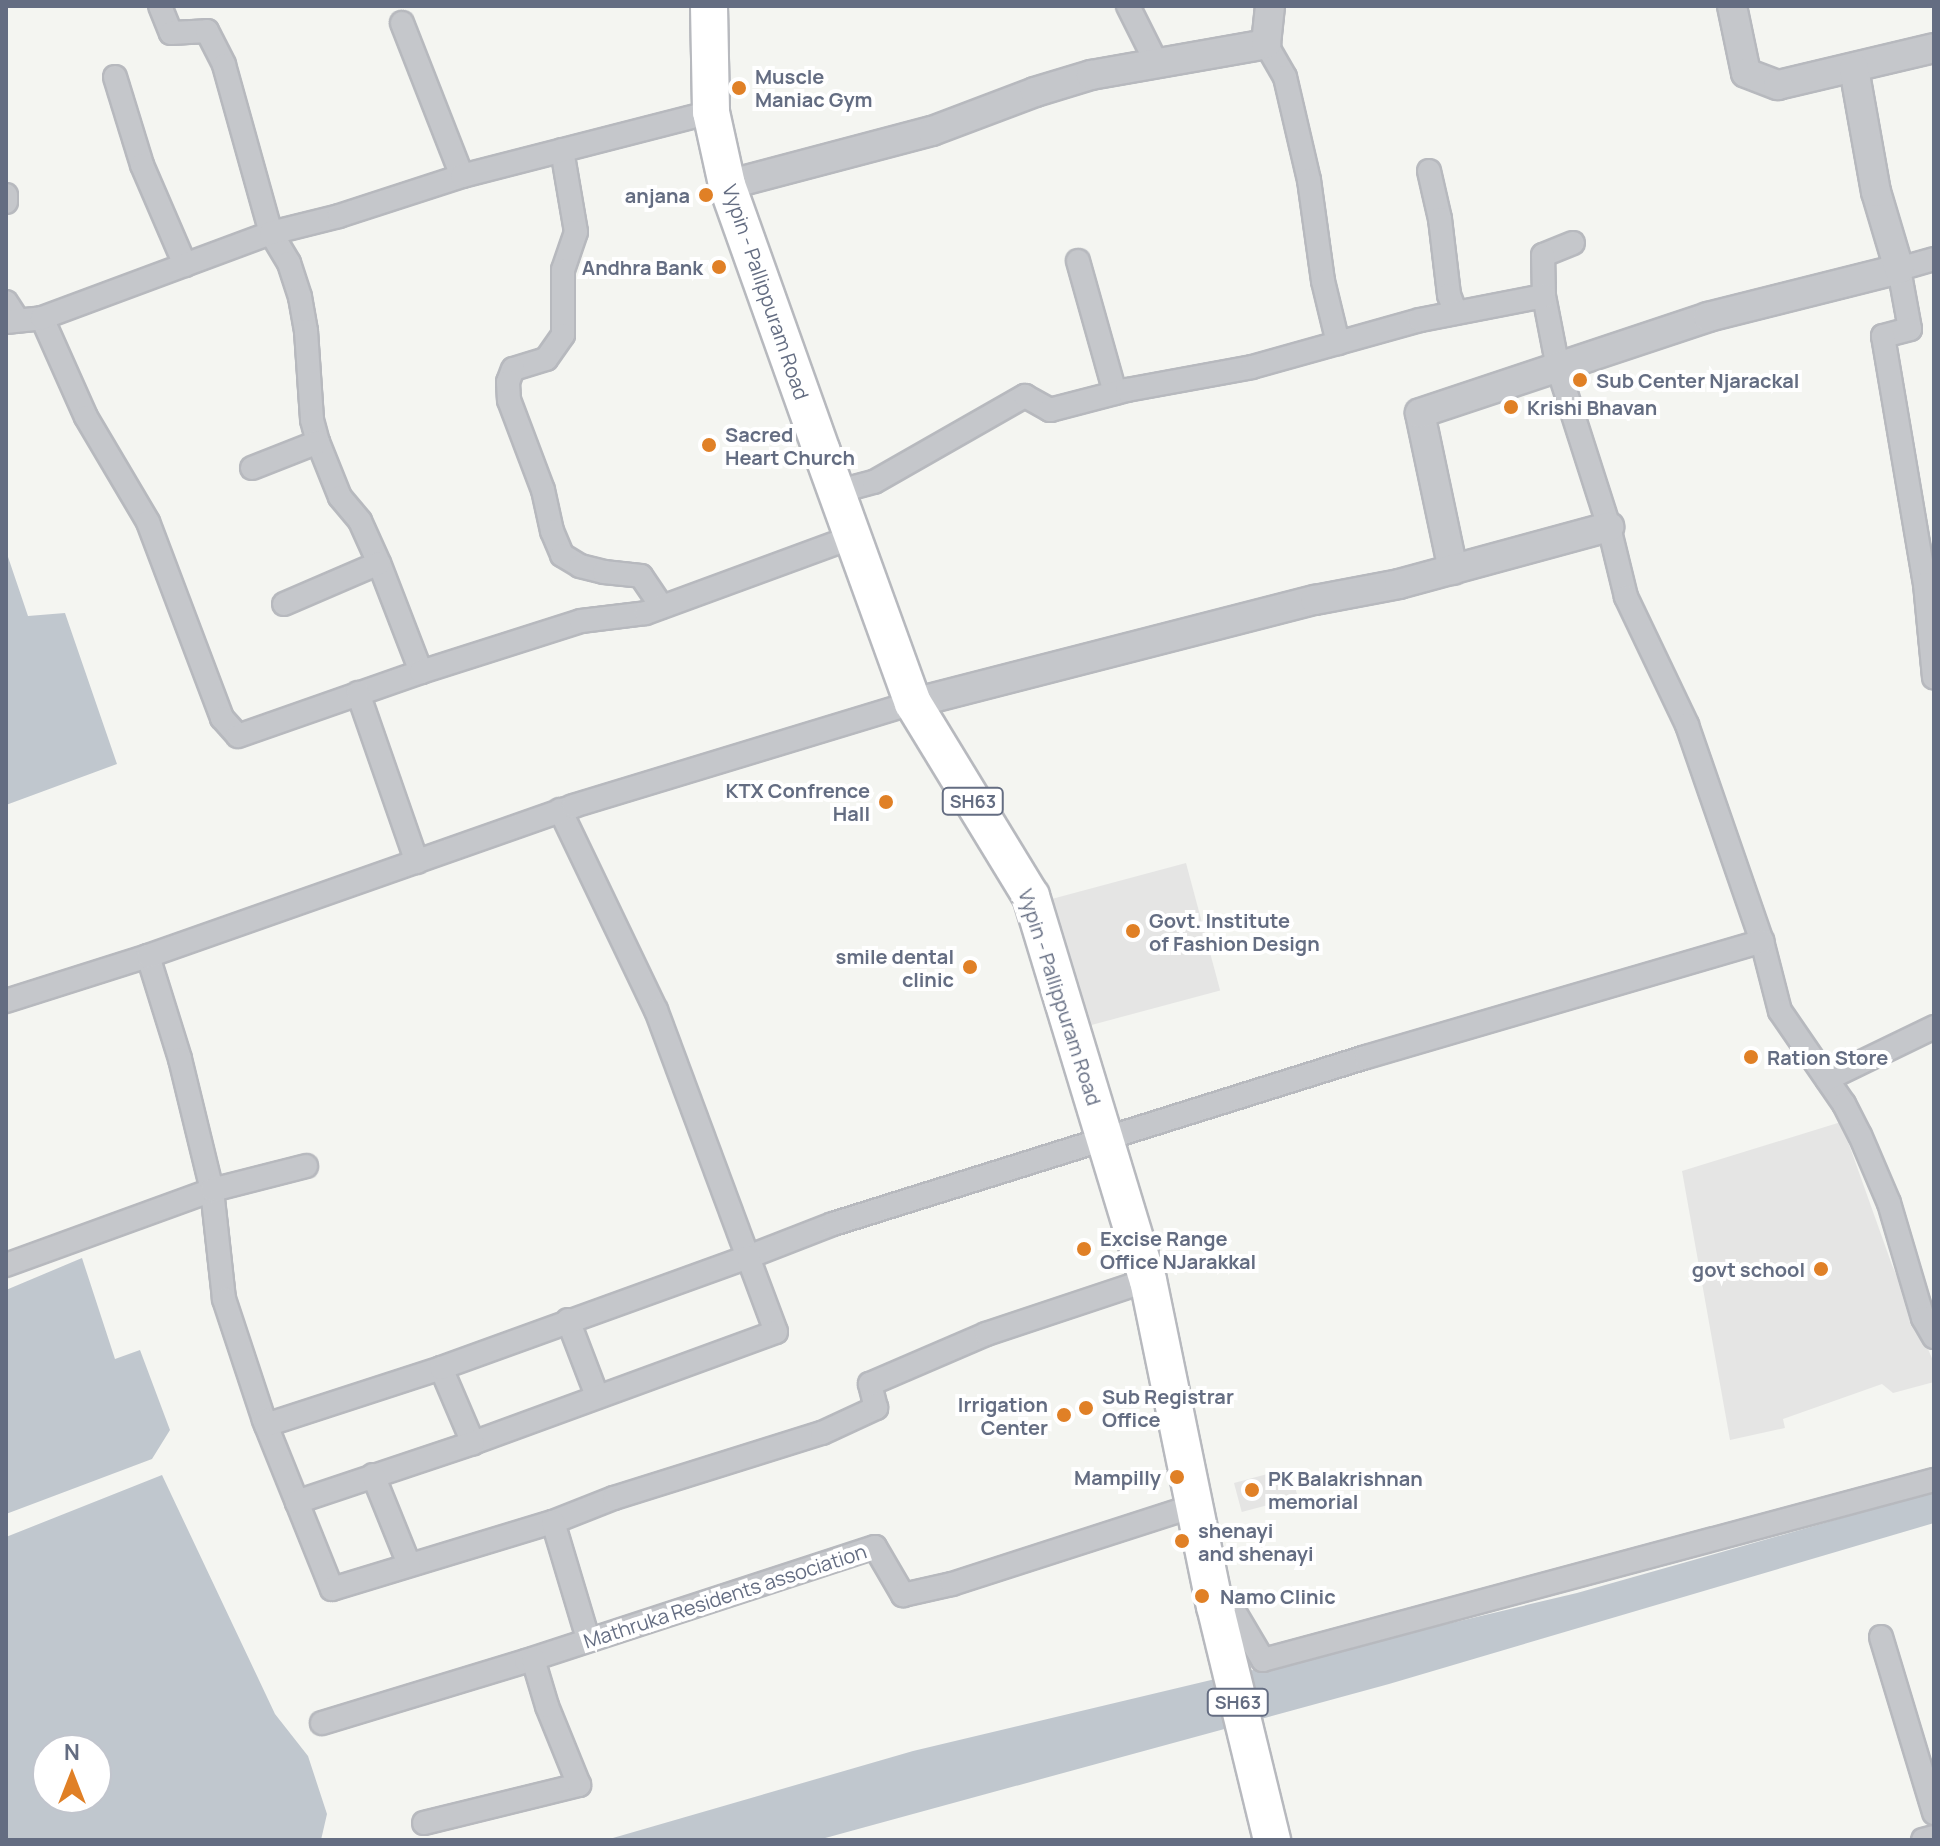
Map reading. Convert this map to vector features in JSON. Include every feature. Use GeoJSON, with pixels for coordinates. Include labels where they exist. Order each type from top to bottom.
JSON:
{"type":"FeatureCollection","features":[{"type":"Feature","properties":{"kind":"main road","name":"Vypin - Pallippuram Road"},"geometry":{"type":"LineString","coordinates":[[709,6],[711,112],[727,185],[836,492],[913,703],[1031,896],[1148,1280],[1215,1606],[1272,1840]]}},
{"type":"Feature","properties":{"kind":"street"},"geometry":{"type":"LineString","coordinates":[[160,6],[171,33],[207,31],[224,65],[271,233],[289,263],[300,297],[306,331],[312,420],[318,442],[340,497],[360,521],[379,563],[421,672]]}},
{"type":"Feature","properties":{"kind":"street"},"geometry":{"type":"LineString","coordinates":[[1128,6],[1156,62]]}},
{"type":"Feature","properties":{"kind":"street"},"geometry":{"type":"LineString","coordinates":[[1270,6],[1266,44],[1285,77],[1309,180],[1323,281],[1338,343]]}},
{"type":"Feature","properties":{"kind":"street"},"geometry":{"type":"LineString","coordinates":[[1732,6],[1746,73],[1778,85],[1934,48]]}},
{"type":"Feature","properties":{"kind":"street"},"geometry":{"type":"LineString","coordinates":[[402,23],[462,176]]}},
{"type":"Feature","properties":{"kind":"street"},"geometry":{"type":"LineString","coordinates":[[727,185],[932,131],[1035,92],[1091,75],[1266,44]]}},
{"type":"Feature","properties":{"kind":"street"},"geometry":{"type":"LineString","coordinates":[[1854,68],[1876,192],[1899,269],[1910,329],[1883,336],[1929,583],[1934,678]]}},
{"type":"Feature","properties":{"kind":"street"},"geometry":{"type":"LineString","coordinates":[[115,77],[142,165],[185,265]]}},
{"type":"Feature","properties":{"kind":"street"},"geometry":{"type":"LineString","coordinates":[[10,314],[42,318],[271,233],[339,216],[462,176],[711,112]]}},
{"type":"Feature","properties":{"kind":"street"},"geometry":{"type":"LineString","coordinates":[[562,150],[576,232],[563,270],[563,335],[546,359],[513,369],[508,382],[509,400],[543,490],[552,531],[562,555],[580,566],[641,576],[662,607]]}},
{"type":"Feature","properties":{"kind":"street"},"geometry":{"type":"LineString","coordinates":[[1429,171],[1440,219],[1449,295],[1456,313]]}},
{"type":"Feature","properties":{"kind":"street"},"geometry":{"type":"LineString","coordinates":[[6,195],[6,202]]}},
{"type":"Feature","properties":{"kind":"street"},"geometry":{"type":"LineString","coordinates":[[1573,243],[1543,255],[1544,296],[1558,368],[1609,527],[1626,597],[1687,725],[1762,941],[1780,1011],[1827,1079],[1860,1135],[1889,1203],[1923,1318],[1934,1337]]}},
{"type":"Feature","properties":{"kind":"street"},"geometry":{"type":"LineString","coordinates":[[1453,570],[1420,413],[1708,317],[1934,259]]}},
{"type":"Feature","properties":{"kind":"street"},"geometry":{"type":"LineString","coordinates":[[1078,261],[1115,393]]}},
{"type":"Feature","properties":{"kind":"street"},"geometry":{"type":"LineString","coordinates":[[836,492],[874,482],[1025,396],[1050,410],[1115,393],[1252,367],[1456,313],[1544,296]]}},
{"type":"Feature","properties":{"kind":"street"},"geometry":{"type":"LineString","coordinates":[[42,318],[86,417],[148,522],[222,718],[238,736],[358,693],[581,621],[646,613],[853,537]]}},
{"type":"Feature","properties":{"kind":"street"},"geometry":{"type":"LineString","coordinates":[[252,468],[318,442]]}},
{"type":"Feature","properties":{"kind":"street"},"geometry":{"type":"LineString","coordinates":[[6,1001],[148,956],[560,810],[913,703],[1315,600],[1453,570],[1609,527]]}},
{"type":"Feature","properties":{"kind":"street"},"geometry":{"type":"LineString","coordinates":[[284,604],[379,563]]}},
{"type":"Feature","properties":{"kind":"street"},"geometry":{"type":"LineString","coordinates":[[358,693],[417,862]]}},
{"type":"Feature","properties":{"kind":"street"},"geometry":{"type":"LineString","coordinates":[[297,1502],[473,1443],[776,1332],[656,1010],[560,810]]}},
{"type":"Feature","properties":{"kind":"street"},"geometry":{"type":"LineString","coordinates":[[266,1425],[441,1368],[833,1224],[1106,1141],[1366,1057],[1762,941]]}},
{"type":"Feature","properties":{"kind":"street"},"geometry":{"type":"LineString","coordinates":[[148,956],[180,1059],[212,1190],[224,1299],[266,1425],[332,1589],[553,1522],[614,1498],[822,1433],[876,1408],[870,1384],[986,1334],[1148,1280]]}},
{"type":"Feature","properties":{"kind":"street"},"geometry":{"type":"LineString","coordinates":[[1827,1079],[1934,1027]]}},
{"type":"Feature","properties":{"kind":"street"},"geometry":{"type":"LineString","coordinates":[[6,1265],[212,1190],[306,1166]]}},
{"type":"Feature","properties":{"kind":"street"},"geometry":{"type":"LineString","coordinates":[[568,1320],[597,1396]]}},
{"type":"Feature","properties":{"kind":"street"},"geometry":{"type":"LineString","coordinates":[[441,1368],[473,1443]]}},
{"type":"Feature","properties":{"kind":"street"},"geometry":{"type":"LineString","coordinates":[[373,1475],[409,1564]]}},
{"type":"Feature","properties":{"kind":"street"},"geometry":{"type":"LineString","coordinates":[[1215,1606],[1234,1611],[1263,1660],[1934,1480]]}},
{"type":"Feature","properties":{"kind":"street","name":"Mathruka Residents association"},"geometry":{"type":"LineString","coordinates":[[322,1723],[533,1659],[875,1547],[903,1595],[952,1584],[1196,1505]]}},
{"type":"Feature","properties":{"kind":"street"},"geometry":{"type":"LineString","coordinates":[[553,1522],[588,1639]]}},
{"type":"Feature","properties":{"kind":"street"},"geometry":{"type":"LineString","coordinates":[[1881,1637],[1934,1813]]}},
{"type":"Feature","properties":{"kind":"street"},"geometry":{"type":"LineString","coordinates":[[424,1823],[579,1785],[547,1706],[533,1659]]}},
{"type":"Feature","properties":{"kind":"street"},"geometry":{"type":"LineString","coordinates":[[1923,1840],[1934,1837]]}},
{"type":"Feature","properties":{"kind":"shaded area"},"geometry":{"type":"Polygon","coordinates":[[[6,551],[28,616],[65,613],[117,764],[6,805],[6,551]]]}},
{"type":"Feature","properties":{"kind":"shaded area","name":"Govt. Institute of Fashion Design"},"geometry":{"type":"Polygon","coordinates":[[[1186,863],[1220,991],[1086,1026],[1052,899],[1186,863]]]}},
{"type":"Feature","properties":{"kind":"shaded area"},"geometry":{"type":"Polygon","coordinates":[[[1841,1122],[1892,1265],[1934,1363],[1934,1382],[1893,1393],[1882,1384],[1783,1419],[1785,1428],[1730,1440],[1682,1171],[1841,1122]]]}},
{"type":"Feature","properties":{"kind":"shaded area"},"geometry":{"type":"Polygon","coordinates":[[[82,1258],[115,1359],[140,1350],[170,1430],[152,1459],[6,1514],[6,1290],[82,1258]]]}},
{"type":"Feature","properties":{"kind":"shaded area"},"geometry":{"type":"Polygon","coordinates":[[[1290,1468],[1298,1497],[1242,1512],[1234,1483],[1290,1468]]]}},
{"type":"Feature","properties":{"kind":"shaded area"},"geometry":{"type":"Polygon","coordinates":[[[162,1475],[275,1714],[308,1756],[327,1814],[321,1840],[6,1840],[6,1537],[162,1475]]]}},
{"type":"Feature","properties":{"kind":"shaded area"},"geometry":{"type":"Polygon","coordinates":[[[1934,1492],[1934,1523],[1389,1684],[818,1840],[606,1840],[913,1751],[1577,1593],[1934,1492]]]}},
{"type":"Feature","properties":{"kind":"place","name":"Muscle Maniac Gym"},"geometry":{"type":"Point","coordinates":[739,88]}},
{"type":"Feature","properties":{"kind":"place","name":"anjana"},"geometry":{"type":"Point","coordinates":[706,195]}},
{"type":"Feature","properties":{"kind":"place","name":"Andhra Bank"},"geometry":{"type":"Point","coordinates":[719,267]}},
{"type":"Feature","properties":{"kind":"place","name":"Sub Center Njarackal"},"geometry":{"type":"Point","coordinates":[1580,380]}},
{"type":"Feature","properties":{"kind":"place","name":"Krishi Bhavan"},"geometry":{"type":"Point","coordinates":[1511,407]}},
{"type":"Feature","properties":{"kind":"place","name":"Sacred Heart Church"},"geometry":{"type":"Point","coordinates":[709,445]}},
{"type":"Feature","properties":{"kind":"place","name":"KTX Confrence Hall"},"geometry":{"type":"Point","coordinates":[886,802]}},
{"type":"Feature","properties":{"kind":"place","name":"Govt. Institute of Fashion Design"},"geometry":{"type":"Point","coordinates":[1133,931]}},
{"type":"Feature","properties":{"kind":"place","name":"smile dental clinic"},"geometry":{"type":"Point","coordinates":[970,967]}},
{"type":"Feature","properties":{"kind":"place","name":"Ration Store"},"geometry":{"type":"Point","coordinates":[1751,1057]}},
{"type":"Feature","properties":{"kind":"place","name":"Excise Range Office NJarakkal"},"geometry":{"type":"Point","coordinates":[1084,1249]}},
{"type":"Feature","properties":{"kind":"place","name":"govt school"},"geometry":{"type":"Point","coordinates":[1821,1269]}},
{"type":"Feature","properties":{"kind":"place","name":"Sub Registrar Office"},"geometry":{"type":"Point","coordinates":[1086,1408]}},
{"type":"Feature","properties":{"kind":"place","name":"Irrigation Center"},"geometry":{"type":"Point","coordinates":[1064,1415]}},
{"type":"Feature","properties":{"kind":"place","name":"Mampilly"},"geometry":{"type":"Point","coordinates":[1177,1477]}},
{"type":"Feature","properties":{"kind":"place","name":"PK Balakrishnan memorial"},"geometry":{"type":"Point","coordinates":[1252,1490]}},
{"type":"Feature","properties":{"kind":"place","name":"shenayi and shenayi"},"geometry":{"type":"Point","coordinates":[1182,1541]}},
{"type":"Feature","properties":{"kind":"place","name":"Namo Clinic"},"geometry":{"type":"Point","coordinates":[1202,1596]}}]}
